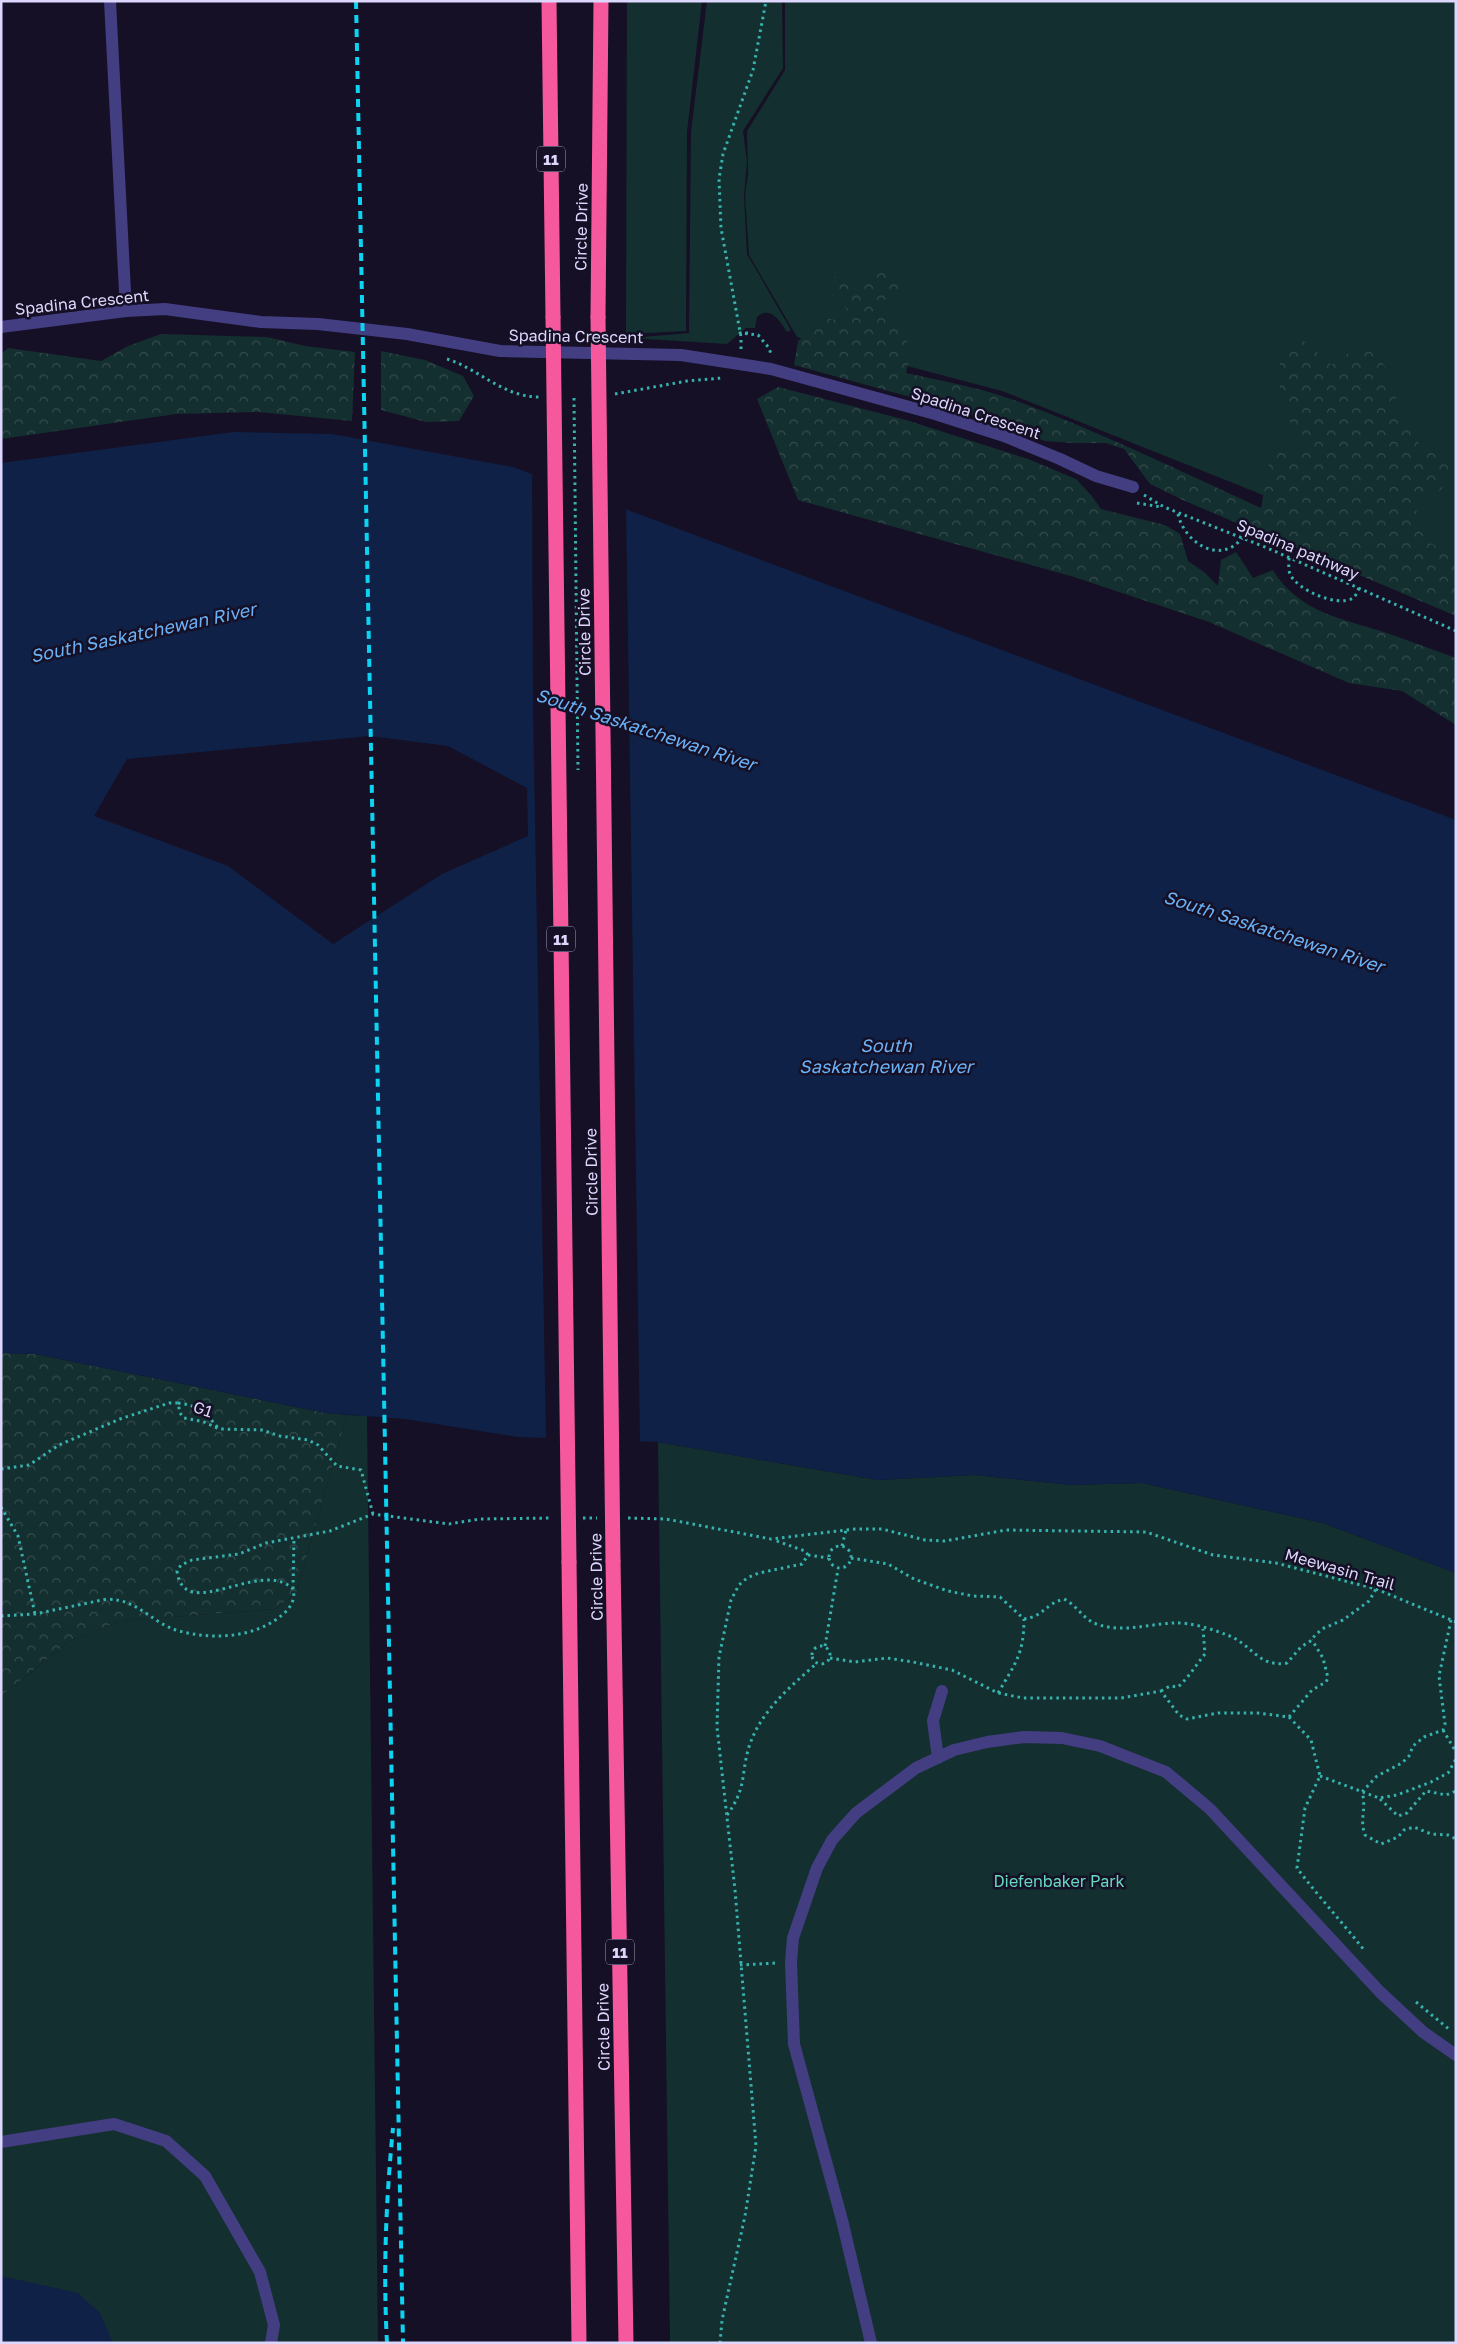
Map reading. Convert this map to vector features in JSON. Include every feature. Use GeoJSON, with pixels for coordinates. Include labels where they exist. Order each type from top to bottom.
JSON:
{"type":"FeatureCollection","features":[{"type":"Feature","properties":{"kind":"highway","name":"Circle Drive"},"geometry":{"type":"LineString","coordinates":[[549,1],[579,2343]]}},
{"type":"Feature","properties":{"kind":"highway","name":"Circle Drive"},"geometry":{"type":"LineString","coordinates":[[601,1],[598,317],[626,2343]]}},
{"type":"Feature","properties":{"kind":"street"},"geometry":{"type":"LineString","coordinates":[[110,1],[126,311]]}},
{"type":"Feature","properties":{"kind":"street","name":"Spadina Crescent"},"geometry":{"type":"LineString","coordinates":[[1,327],[126,311],[165,309],[261,322],[336,326],[421,336],[500,351],[680,355],[739,363],[771,369],[934,414],[1004,436],[1096,476],[1133,488]]}},
{"type":"Feature","properties":{"kind":"street"},"geometry":{"type":"LineString","coordinates":[[938,1758],[933,1721],[942,1692]]}},
{"type":"Feature","properties":{"kind":"street"},"geometry":{"type":"LineString","coordinates":[[870,2343],[842,2220],[794,2044],[791,1962],[793,1938],[817,1868],[832,1840],[856,1813],[916,1768],[954,1750],[987,1742],[1024,1737],[1062,1738],[1100,1746],[1166,1772],[1210,1809],[1380,1992],[1423,2032],[1456,2055]]}},
{"type":"Feature","properties":{"kind":"street"},"geometry":{"type":"LineString","coordinates":[[1,2142],[114,2124],[166,2140],[205,2176],[260,2272],[274,2325],[271,2343]]}},
{"type":"Feature","properties":{"kind":"path"},"geometry":{"type":"LineString","coordinates":[[606,395],[638,392],[687,381],[735,377],[742,348],[721,228],[719,179],[723,154],[753,70],[766,1]]}},
{"type":"Feature","properties":{"kind":"path"},"geometry":{"type":"LineString","coordinates":[[740,333],[758,335],[763,339],[770,348],[771,369]]}},
{"type":"Feature","properties":{"kind":"path"},"geometry":{"type":"LineString","coordinates":[[442,357],[462,365],[506,390],[521,396],[544,397]]}},
{"type":"Feature","properties":{"kind":"path"},"geometry":{"type":"LineString","coordinates":[[564,398],[582,397]]}},
{"type":"Feature","properties":{"kind":"path","name":"Spadina pathway"},"geometry":{"type":"LineString","coordinates":[[1133,488],[1164,507],[1242,538],[1456,631]]}},
{"type":"Feature","properties":{"kind":"path"},"geometry":{"type":"LineString","coordinates":[[1178,513],[1181,526],[1194,541],[1208,548],[1224,552],[1234,547],[1242,538]]}},
{"type":"Feature","properties":{"kind":"path"},"geometry":{"type":"LineString","coordinates":[[1289,558],[1289,573],[1296,584],[1316,594],[1332,600],[1350,599],[1354,598],[1359,588]]}},
{"type":"Feature","properties":{"kind":"path","name":"G1"},"geometry":{"type":"LineString","coordinates":[[1,1469],[9,1466],[29,1465],[59,1445],[120,1418],[169,1403],[178,1403],[180,1413],[184,1418],[204,1422],[220,1429],[262,1430],[280,1436],[308,1440],[318,1445],[337,1466],[361,1470],[373,1514]]}},
{"type":"Feature","properties":{"kind":"path"},"geometry":{"type":"LineString","coordinates":[[178,1403],[192,1404],[206,1413],[220,1429]]}},
{"type":"Feature","properties":{"kind":"path"},"geometry":{"type":"LineString","coordinates":[[1,1507],[18,1536],[35,1614]]}},
{"type":"Feature","properties":{"kind":"path"},"geometry":{"type":"LineString","coordinates":[[842,1546],[846,1530]]}},
{"type":"Feature","properties":{"kind":"path"},"geometry":{"type":"LineString","coordinates":[[293,1589],[294,1538]]}},
{"type":"Feature","properties":{"kind":"path"},"geometry":{"type":"LineString","coordinates":[[771,1539],[800,1548],[808,1554],[828,1558]]}},
{"type":"Feature","properties":{"kind":"path"},"geometry":{"type":"LineString","coordinates":[[842,1546],[849,1551],[851,1558],[848,1566],[838,1568],[831,1564],[828,1558],[833,1548],[842,1546]]}},
{"type":"Feature","properties":{"kind":"path"},"geometry":{"type":"LineString","coordinates":[[720,2343],[722,2320],[745,2216],[756,2146],[735,1890],[717,1727],[718,1657],[731,1600],[739,1586],[747,1578],[759,1573],[802,1564],[808,1554]]}},
{"type":"Feature","properties":{"kind":"path","name":"Meewasin Trail"},"geometry":{"type":"LineString","coordinates":[[1212,1555],[1276,1563],[1376,1589],[1454,1621]]}},
{"type":"Feature","properties":{"kind":"path"},"geometry":{"type":"LineString","coordinates":[[851,1558],[888,1564],[914,1579],[948,1591],[973,1596],[1000,1597],[1024,1619],[1036,1618],[1056,1601],[1064,1599],[1073,1604],[1094,1623],[1120,1629],[1152,1627],[1173,1623],[1189,1624],[1227,1635],[1245,1644],[1257,1657],[1279,1664],[1287,1663],[1300,1647],[1312,1640],[1324,1628],[1343,1620],[1369,1601],[1376,1589]]}},
{"type":"Feature","properties":{"kind":"path"},"geometry":{"type":"LineString","coordinates":[[830,1658],[830,1652],[825,1646],[838,1568]]}},
{"type":"Feature","properties":{"kind":"path"},"geometry":{"type":"LineString","coordinates":[[1,1616],[35,1614],[106,1599],[124,1601]]}},
{"type":"Feature","properties":{"kind":"path"},"geometry":{"type":"LineString","coordinates":[[998,1693],[1018,1660],[1024,1636],[1024,1619]]}},
{"type":"Feature","properties":{"kind":"path"},"geometry":{"type":"LineString","coordinates":[[1454,1621],[1439,1676],[1445,1724],[1443,1730],[1456,1752]]}},
{"type":"Feature","properties":{"kind":"path"},"geometry":{"type":"LineString","coordinates":[[726,1815],[737,1801],[745,1776],[748,1750],[768,1710],[817,1663],[824,1663],[830,1658],[855,1662],[887,1658],[952,1670],[998,1693],[1023,1698],[1121,1698],[1162,1691],[1170,1686],[1178,1687],[1189,1677],[1192,1670],[1205,1654],[1203,1629]]}},
{"type":"Feature","properties":{"kind":"path"},"geometry":{"type":"LineString","coordinates":[[1289,1717],[1312,1690],[1326,1682],[1328,1678],[1323,1658],[1312,1640]]}},
{"type":"Feature","properties":{"kind":"path"},"geometry":{"type":"LineString","coordinates":[[817,1663],[812,1657],[813,1651],[818,1646],[825,1646]]}},
{"type":"Feature","properties":{"kind":"path"},"geometry":{"type":"LineString","coordinates":[[1162,1691],[1178,1715],[1187,1719],[1218,1713],[1258,1713],[1289,1717],[1311,1740],[1320,1776],[1305,1808],[1297,1868],[1316,1894],[1339,1918],[1367,1953]]}},
{"type":"Feature","properties":{"kind":"path"},"geometry":{"type":"LineString","coordinates":[[1362,1792],[1377,1776],[1402,1763],[1409,1756],[1413,1746],[1424,1737],[1443,1730]]}},
{"type":"Feature","properties":{"kind":"path"},"geometry":{"type":"LineString","coordinates":[[1379,1798],[1397,1795],[1431,1782],[1448,1773],[1456,1759]]}},
{"type":"Feature","properties":{"kind":"path"},"geometry":{"type":"LineString","coordinates":[[1320,1776],[1379,1798],[1398,1816],[1407,1813],[1426,1790],[1446,1796],[1456,1791]]}},
{"type":"Feature","properties":{"kind":"path"},"geometry":{"type":"LineString","coordinates":[[1362,1792],[1365,1803],[1361,1824],[1365,1836],[1373,1841],[1381,1844],[1398,1837],[1404,1830],[1414,1827],[1431,1834],[1448,1835],[1456,1839]]}},
{"type":"Feature","properties":{"kind":"path"},"geometry":{"type":"LineString","coordinates":[[740,1964],[791,1962]]}},
{"type":"Feature","properties":{"kind":"path"},"geometry":{"type":"LineString","coordinates":[[1413,2000],[1456,2035]]}},
{"type":"Feature","properties":{"kind":"green space"},"geometry":{"type":"Polygon","coordinates":[[[627,1],[702,1],[687,132],[686,331],[626,334],[627,1]]]}},
{"type":"Feature","properties":{"kind":"green space"},"geometry":{"type":"Polygon","coordinates":[[[707,1],[782,1],[783,68],[743,131],[747,162],[744,196],[747,254],[791,330],[787,332],[774,316],[766,313],[757,317],[755,328],[746,328],[727,344],[631,338],[689,333],[691,132],[707,1]]]}},
{"type":"Feature","properties":{"kind":"green space"},"geometry":{"type":"Polygon","coordinates":[[[785,1],[1456,1],[1456,582],[1360,536],[1253,491],[1002,391],[797,337],[749,255],[745,195],[748,174],[747,131],[785,70],[785,1]]]}},
{"type":"Feature","properties":{"kind":"green space"},"geometry":{"type":"Polygon","coordinates":[[[883,272],[899,277],[906,288],[894,299],[880,300],[877,310],[898,328],[907,340],[910,358],[906,373],[976,389],[1017,401],[1109,439],[1261,508],[1271,452],[1285,447],[1295,459],[1301,448],[1281,392],[1280,364],[1285,351],[1295,339],[1306,342],[1331,365],[1353,350],[1371,347],[1385,368],[1408,430],[1424,448],[1455,464],[1450,477],[1437,495],[1425,491],[1415,502],[1418,519],[1429,543],[1456,553],[1456,616],[1185,501],[1150,484],[1124,449],[1106,443],[1045,441],[961,411],[794,365],[798,341],[826,318],[843,322],[850,314],[840,300],[826,292],[827,278],[840,276],[847,285],[883,272]]]}},
{"type":"Feature","properties":{"kind":"green space"},"geometry":{"type":"Polygon","coordinates":[[[161,334],[267,337],[305,346],[355,352],[352,421],[258,412],[176,414],[1,439],[1,354],[8,348],[101,361],[128,346],[161,334]]]}},
{"type":"Feature","properties":{"kind":"green space"},"geometry":{"type":"Polygon","coordinates":[[[381,351],[425,360],[463,376],[474,396],[459,421],[426,422],[381,410],[381,351]]]}},
{"type":"Feature","properties":{"kind":"green space"},"geometry":{"type":"Polygon","coordinates":[[[778,387],[906,420],[1028,459],[1076,479],[1101,509],[1165,525],[1180,534],[1188,561],[1204,572],[1218,586],[1221,560],[1236,552],[1253,578],[1273,570],[1296,596],[1309,605],[1339,618],[1456,658],[1456,725],[1402,691],[1349,683],[1209,622],[1074,577],[798,500],[757,399],[778,387]]]}},
{"type":"Feature","properties":{"kind":"green space"},"geometry":{"type":"Polygon","coordinates":[[[1,1353],[35,1354],[326,1413],[347,1415],[296,1594],[275,1609],[121,1621],[71,1640],[1,1696],[1,1353]]]}},
{"type":"Feature","properties":{"kind":"green space"},"geometry":{"type":"Polygon","coordinates":[[[347,1415],[367,1416],[378,2343],[1,2343],[1,1696],[71,1640],[121,1621],[275,1609],[296,1594],[347,1415]]]}},
{"type":"Feature","properties":{"kind":"green space","name":"Diefenbaker Park"},"geometry":{"type":"Polygon","coordinates":[[[658,1442],[877,1480],[975,1475],[1071,1485],[1142,1483],[1323,1523],[1456,1573],[1456,2343],[670,2343],[658,1442]]]}},
{"type":"Feature","properties":{"kind":"water","name":"South Saskatchewan River"},"geometry":{"type":"Polygon","coordinates":[[[233,432],[332,434],[513,467],[1456,820],[1456,1573],[1323,1523],[1142,1483],[1071,1485],[975,1475],[877,1480],[658,1442],[518,1437],[405,1419],[326,1413],[35,1354],[1,1353],[1,463],[233,432]],[[370,736],[127,759],[94,816],[228,866],[333,944],[442,874],[528,836],[527,788],[448,746],[370,736]]]}},
{"type":"Feature","properties":{"kind":"water"},"geometry":{"type":"Polygon","coordinates":[[[6,2277],[78,2293],[100,2313],[113,2343],[1,2343],[1,2278],[6,2277]]]}},
{"type":"Feature","properties":{"kind":"pier"},"geometry":{"type":"Polygon","coordinates":[[[532,471],[626,506],[640,1444],[546,1441],[533,709],[532,471]]]}},
{"type":"Feature","properties":{"kind":"railway"},"geometry":{"type":"LineString","coordinates":[[356,1],[403,2343]]}},
{"type":"Feature","properties":{"kind":"railway"},"geometry":{"type":"LineString","coordinates":[[387,2343],[386,2236],[393,2128]]}}]}
